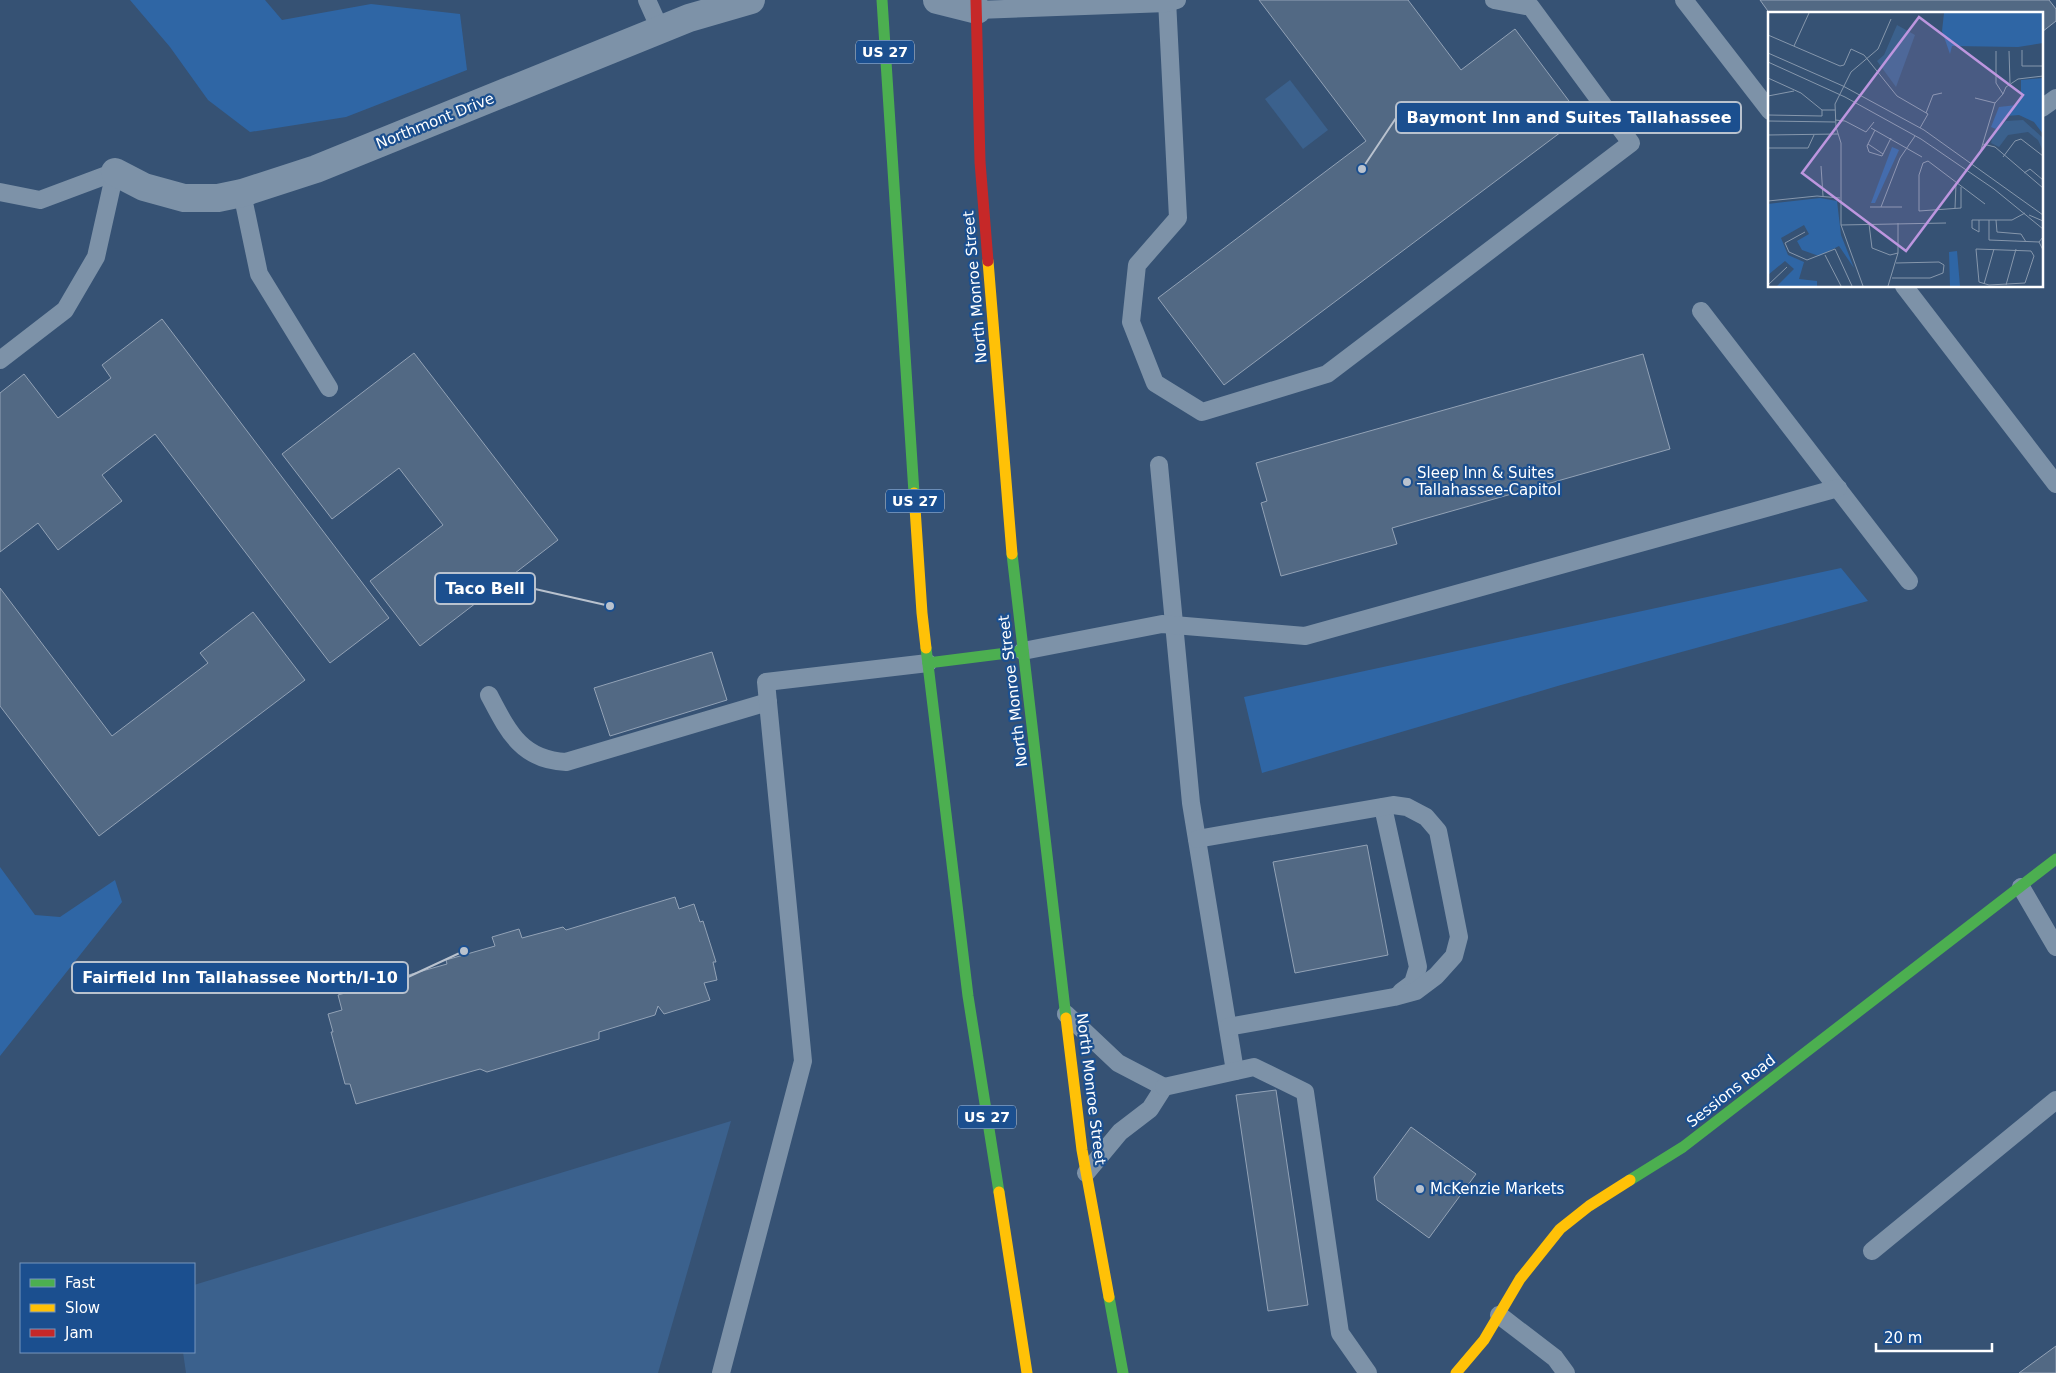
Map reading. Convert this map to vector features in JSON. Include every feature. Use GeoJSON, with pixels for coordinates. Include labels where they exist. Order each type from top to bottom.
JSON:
{"type":"FeatureCollection","features":[{"type":"Feature","properties":{"kind":"main road","name":"US 27"},"geometry":{"type":"LineString","coordinates":[[882,0],[921,594],[928,663],[968,996],[1027,1373]]}},
{"type":"Feature","properties":{"kind":"main road","name":"North Monroe Street"},"geometry":{"type":"LineString","coordinates":[[977,5],[980,162],[1015,587],[1086,1173],[1123,1373]]}},
{"type":"Feature","properties":{"kind":"main road"},"geometry":{"type":"LineString","coordinates":[[928,663],[1023,651]]}},
{"type":"Feature","properties":{"kind":"main road","name":"Sessions Road"},"geometry":{"type":"LineString","coordinates":[[1456,1373],[1484,1340],[1520,1279],[1560,1229],[1589,1206],[1682,1147],[2056,859]]}},
{"type":"Feature","properties":{"kind":"street","name":"Northmont Drive"},"geometry":{"type":"LineString","coordinates":[[115,172],[144,187],[184,198],[218,198],[242,194],[316,169],[660,29],[689,18],[751,0]]}},
{"type":"Feature","properties":{"kind":"street"},"geometry":{"type":"LineString","coordinates":[[937,0],[977,5]]}},
{"type":"Feature","properties":{"kind":"lane"},"geometry":{"type":"LineString","coordinates":[[647,0],[660,29]]}},
{"type":"Feature","properties":{"kind":"lane"},"geometry":{"type":"LineString","coordinates":[[977,5],[1170,1],[1178,218],[1137,265],[1131,322],[1155,382],[1202,412],[1327,374],[1631,143],[1531,7],[1494,0]]}},
{"type":"Feature","properties":{"kind":"lane"},"geometry":{"type":"LineString","coordinates":[[1684,0],[1768,108]]}},
{"type":"Feature","properties":{"kind":"lane"},"geometry":{"type":"LineString","coordinates":[[2044,107],[2056,98]]}},
{"type":"Feature","properties":{"kind":"lane"},"geometry":{"type":"LineString","coordinates":[[0,192],[40,200],[115,172]]}},
{"type":"Feature","properties":{"kind":"lane"},"geometry":{"type":"LineString","coordinates":[[0,360],[65,310],[96,257],[115,172]]}},
{"type":"Feature","properties":{"kind":"lane"},"geometry":{"type":"LineString","coordinates":[[242,194],[259,274],[329,388]]}},
{"type":"Feature","properties":{"kind":"lane"},"geometry":{"type":"LineString","coordinates":[[1906,288],[2055,482]]}},
{"type":"Feature","properties":{"kind":"lane"},"geometry":{"type":"LineString","coordinates":[[1701,311],[1909,581]]}},
{"type":"Feature","properties":{"kind":"lane"},"geometry":{"type":"LineString","coordinates":[[1159,465],[1191,803],[1236,1071]]}},
{"type":"Feature","properties":{"kind":"lane"},"geometry":{"type":"LineString","coordinates":[[1023,651],[1162,624],[1305,636],[1838,488]]}},
{"type":"Feature","properties":{"kind":"lane"},"geometry":{"type":"LineString","coordinates":[[721,1373],[803,1060],[766,682],[928,663]]}},
{"type":"Feature","properties":{"kind":"lane"},"geometry":{"type":"LineString","coordinates":[[489,695],[508,731],[529,753],[549,762],[566,762],[768,702]]}},
{"type":"Feature","properties":{"kind":"lane"},"geometry":{"type":"LineString","coordinates":[[1197,839],[1393,805],[1407,806],[1426,817],[1438,831],[1460,937],[1454,956],[1436,976],[1416,990],[1394,997],[1228,1027]]}},
{"type":"Feature","properties":{"kind":"lane"},"geometry":{"type":"LineString","coordinates":[[1384,807],[1418,967],[1413,983],[1394,997]]}},
{"type":"Feature","properties":{"kind":"lane"},"geometry":{"type":"LineString","coordinates":[[2021,887],[2056,947]]}},
{"type":"Feature","properties":{"kind":"lane"},"geometry":{"type":"LineString","coordinates":[[1066,1014],[1118,1062],[1164,1087],[1254,1067],[1305,1092],[1340,1333],[1368,1373]]}},
{"type":"Feature","properties":{"kind":"lane"},"geometry":{"type":"LineString","coordinates":[[1086,1173],[1120,1132],[1150,1109],[1164,1087]]}},
{"type":"Feature","properties":{"kind":"lane"},"geometry":{"type":"LineString","coordinates":[[1872,1251],[2056,1100]]}},
{"type":"Feature","properties":{"kind":"lane"},"geometry":{"type":"LineString","coordinates":[[1498,1315],[1555,1358],[1566,1373]]}},
{"type":"Feature","properties":{"kind":"shaded area"},"geometry":{"type":"Polygon","coordinates":[[[130,0],[265,0],[282,20],[371,4],[460,14],[467,70],[346,117],[250,132],[208,100],[170,47],[130,0]]]}},
{"type":"Feature","properties":{"kind":"shaded area"},"geometry":{"type":"Polygon","coordinates":[[[1290,80],[1328,130],[1303,149],[1265,99],[1290,80]]]}},
{"type":"Feature","properties":{"kind":"shaded area"},"geometry":{"type":"Polygon","coordinates":[[[1841,568],[1868,601],[1561,685],[1262,773],[1244,697],[1841,568]]]}},
{"type":"Feature","properties":{"kind":"shaded area"},"geometry":{"type":"Polygon","coordinates":[[[0,867],[35,915],[60,917],[115,880],[122,902],[0,1056],[0,867]]]}},
{"type":"Feature","properties":{"kind":"shaded area"},"geometry":{"type":"Polygon","coordinates":[[[731,1121],[658,1373],[186,1373],[183,1353],[195,1353],[195,1285],[731,1121]]]}},
{"type":"Feature","properties":{"kind":"building"},"geometry":{"type":"Polygon","coordinates":[[[1259,0],[1408,0],[1461,70],[1515,29],[1581,117],[1224,385],[1158,298],[1366,141],[1259,0]]]}},
{"type":"Feature","properties":{"kind":"building"},"geometry":{"type":"Polygon","coordinates":[[[1760,0],[2049,0],[2056,9],[2056,21],[2044,30],[2044,12],[1769,12],[1760,0]]]}},
{"type":"Feature","properties":{"kind":"building"},"geometry":{"type":"Polygon","coordinates":[[[162,319],[389,618],[330,663],[155,434],[102,475],[122,501],[58,550],[38,523],[0,552],[0,393],[24,374],[58,418],[111,378],[102,365],[162,319]]]}},
{"type":"Feature","properties":{"kind":"building"},"geometry":{"type":"Polygon","coordinates":[[[414,353],[558,540],[420,646],[370,581],[443,525],[399,468],[332,519],[282,454],[414,353]]]}},
{"type":"Feature","properties":{"kind":"building","name":"Sleep Inn & Suites Tallahassee-Capitol"},"geometry":{"type":"Polygon","coordinates":[[[1643,354],[1670,449],[1392,528],[1397,544],[1281,576],[1261,503],[1267,501],[1256,463],[1643,354]]]}},
{"type":"Feature","properties":{"kind":"building"},"geometry":{"type":"Polygon","coordinates":[[[0,588],[112,736],[208,663],[200,653],[253,612],[305,680],[99,836],[0,706],[0,588]]]}},
{"type":"Feature","properties":{"kind":"building"},"geometry":{"type":"Polygon","coordinates":[[[712,652],[727,700],[610,736],[594,688],[712,652]]]}},
{"type":"Feature","properties":{"kind":"building"},"geometry":{"type":"Polygon","coordinates":[[[1367,845],[1388,955],[1295,973],[1273,862],[1367,845]]]}},
{"type":"Feature","properties":{"kind":"building"},"geometry":{"type":"Polygon","coordinates":[[[675,897],[679,909],[694,904],[700,922],[703,921],[716,962],[713,962],[717,980],[704,983],[710,1000],[664,1014],[658,1006],[655,1015],[599,1032],[599,1039],[487,1072],[480,1069],[356,1104],[350,1084],[345,1084],[328,1014],[342,1010],[338,995],[447,964],[446,960],[495,946],[492,937],[519,929],[522,938],[563,927],[566,930],[675,897]]]}},
{"type":"Feature","properties":{"kind":"building"},"geometry":{"type":"Polygon","coordinates":[[[1276,1090],[1308,1305],[1268,1311],[1236,1095],[1276,1090]]]}},
{"type":"Feature","properties":{"kind":"building","name":"McKenzie Markets"},"geometry":{"type":"Polygon","coordinates":[[[1411,1127],[1476,1174],[1429,1238],[1377,1200],[1374,1177],[1411,1127]]]}},
{"type":"Feature","properties":{"kind":"building"},"geometry":{"type":"Polygon","coordinates":[[[2056,1346],[2056,1373],[2019,1373],[2056,1346]]]}},
{"type":"Feature","properties":{"kind":"traffic: fast"},"geometry":{"type":"LineString","coordinates":[[882,0],[914,493]]}},
{"type":"Feature","properties":{"kind":"traffic: fast"},"geometry":{"type":"LineString","coordinates":[[1012,554],[1066,1018]]}},
{"type":"Feature","properties":{"kind":"traffic: fast"},"geometry":{"type":"LineString","coordinates":[[926,648],[968,996],[999,1192]]}},
{"type":"Feature","properties":{"kind":"traffic: fast"},"geometry":{"type":"LineString","coordinates":[[928,663],[1023,651]]}},
{"type":"Feature","properties":{"kind":"traffic: fast"},"geometry":{"type":"LineString","coordinates":[[1630,1180],[1683,1147],[2056,859]]}},
{"type":"Feature","properties":{"kind":"traffic: fast"},"geometry":{"type":"LineString","coordinates":[[1109,1297],[1123,1373]]}},
{"type":"Feature","properties":{"kind":"traffic: slow"},"geometry":{"type":"LineString","coordinates":[[988,261],[1012,554]]}},
{"type":"Feature","properties":{"kind":"traffic: slow"},"geometry":{"type":"LineString","coordinates":[[914,493],[926,648]]}},
{"type":"Feature","properties":{"kind":"traffic: slow"},"geometry":{"type":"LineString","coordinates":[[1066,1018],[1082,1150],[1109,1297]]}},
{"type":"Feature","properties":{"kind":"traffic: slow"},"geometry":{"type":"LineString","coordinates":[[1456,1373],[1484,1340],[1520,1279],[1560,1229],[1589,1206],[1630,1180]]}},
{"type":"Feature","properties":{"kind":"traffic: slow"},"geometry":{"type":"LineString","coordinates":[[999,1192],[1027,1373]]}},
{"type":"Feature","properties":{"kind":"traffic: jam"},"geometry":{"type":"LineString","coordinates":[[976,0],[980,162],[988,261]]}},
{"type":"Feature","properties":{"kind":"place","name":"Baymont Inn and Suites Tallahassee"},"geometry":{"type":"Point","coordinates":[1362,169]}},
{"type":"Feature","properties":{"kind":"place","name":"Sleep Inn & Suites Tallahassee-Capitol"},"geometry":{"type":"Point","coordinates":[1407,482]}},
{"type":"Feature","properties":{"kind":"place","name":"Taco Bell"},"geometry":{"type":"Point","coordinates":[610,606]}},
{"type":"Feature","properties":{"kind":"place","name":"Fairfield Inn Tallahassee North/I-10"},"geometry":{"type":"Point","coordinates":[464,951]}},
{"type":"Feature","properties":{"kind":"place","name":"McKenzie Markets"},"geometry":{"type":"Point","coordinates":[1420,1189]}}]}
